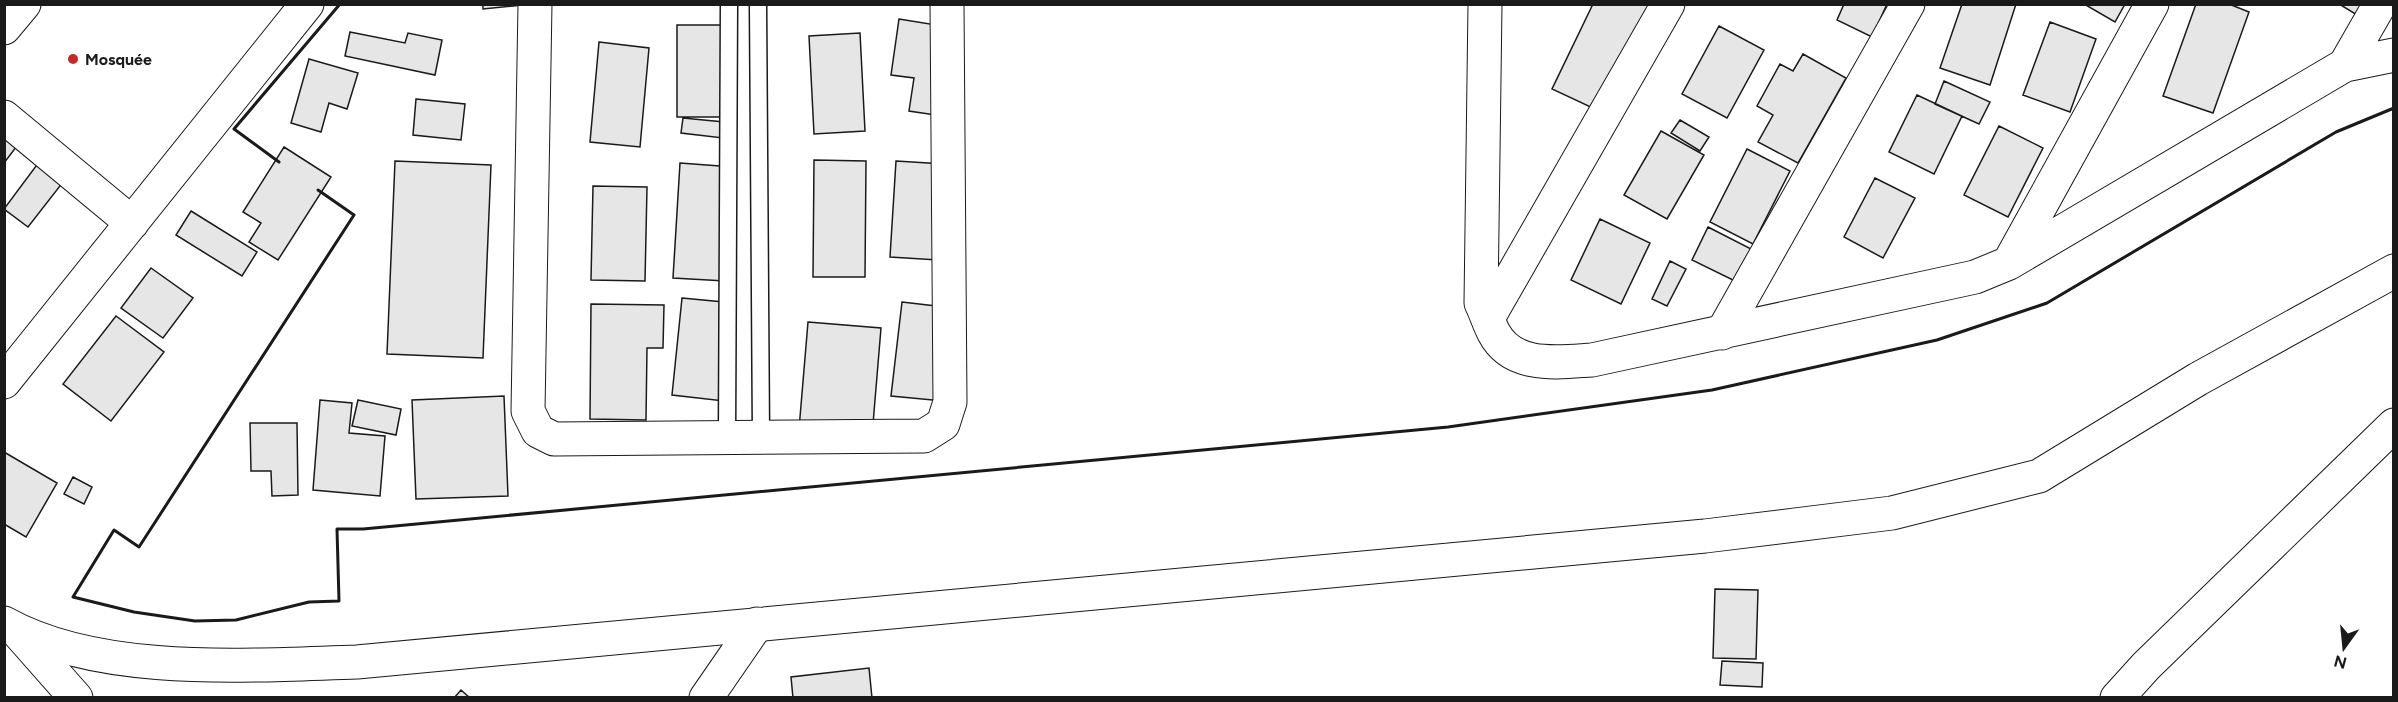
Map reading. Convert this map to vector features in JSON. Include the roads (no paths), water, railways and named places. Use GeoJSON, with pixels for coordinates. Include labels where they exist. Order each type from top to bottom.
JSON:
{"type":"FeatureCollection","features":[{"type":"Feature","properties":{"kind":"street"},"geometry":{"type":"LineString","coordinates":[[4,28],[24,4]]}},
{"type":"Feature","properties":{"kind":"street"},"geometry":{"type":"LineString","coordinates":[[4,382],[307,4]]}},
{"type":"Feature","properties":{"kind":"street"},"geometry":{"type":"LineString","coordinates":[[535,4],[528,411],[538,431],[554,439],[924,436],[943,424],[950,402],[947,4]]}},
{"type":"Feature","properties":{"kind":"street"},"geometry":{"type":"LineString","coordinates":[[1485,4],[1481,303],[1495,335],[1516,355],[1543,363],[1592,360],[1975,277],[2009,263],[2345,66],[2394,54]]}},
{"type":"Feature","properties":{"kind":"street"},"geometry":{"type":"LineString","coordinates":[[1488,318],[1668,4]]}},
{"type":"Feature","properties":{"kind":"street"},"geometry":{"type":"LineString","coordinates":[[1722,333],[1908,4]]}},
{"type":"Feature","properties":{"kind":"street"},"geometry":{"type":"LineString","coordinates":[[2009,263],[2152,4]]}},
{"type":"Feature","properties":{"kind":"street"},"geometry":{"type":"LineString","coordinates":[[2345,66],[2380,4]]}},
{"type":"Feature","properties":{"kind":"street"},"geometry":{"type":"LineString","coordinates":[[4,117],[132,224]]}},
{"type":"Feature","properties":{"kind":"street"},"geometry":{"type":"LineString","coordinates":[[10,626],[70,649],[140,660],[211,666],[357,662],[1705,536],[1892,513],[2039,476],[2198,379],[2394,271]]}},
{"type":"Feature","properties":{"kind":"street"},"geometry":{"type":"LineString","coordinates":[[2117,698],[2146,666],[2394,425]]}},
{"type":"Feature","properties":{"kind":"street"},"geometry":{"type":"LineString","coordinates":[[706,698],[757,624]]}},
{"type":"Feature","properties":{"kind":"street"},"geometry":{"type":"LineString","coordinates":[[10,626],[76,698]]}},
{"type":"Feature","properties":{"kind":"lane"},"geometry":{"type":"LineString","coordinates":[[728,438],[729,4]]}},
{"type":"Feature","properties":{"kind":"lane"},"geometry":{"type":"LineString","coordinates":[[758,4],[761,437]]}},
{"type":"Feature","properties":{"kind":"place","name":"Mosquée"},"geometry":{"type":"Point","coordinates":[73,59]}}]}
